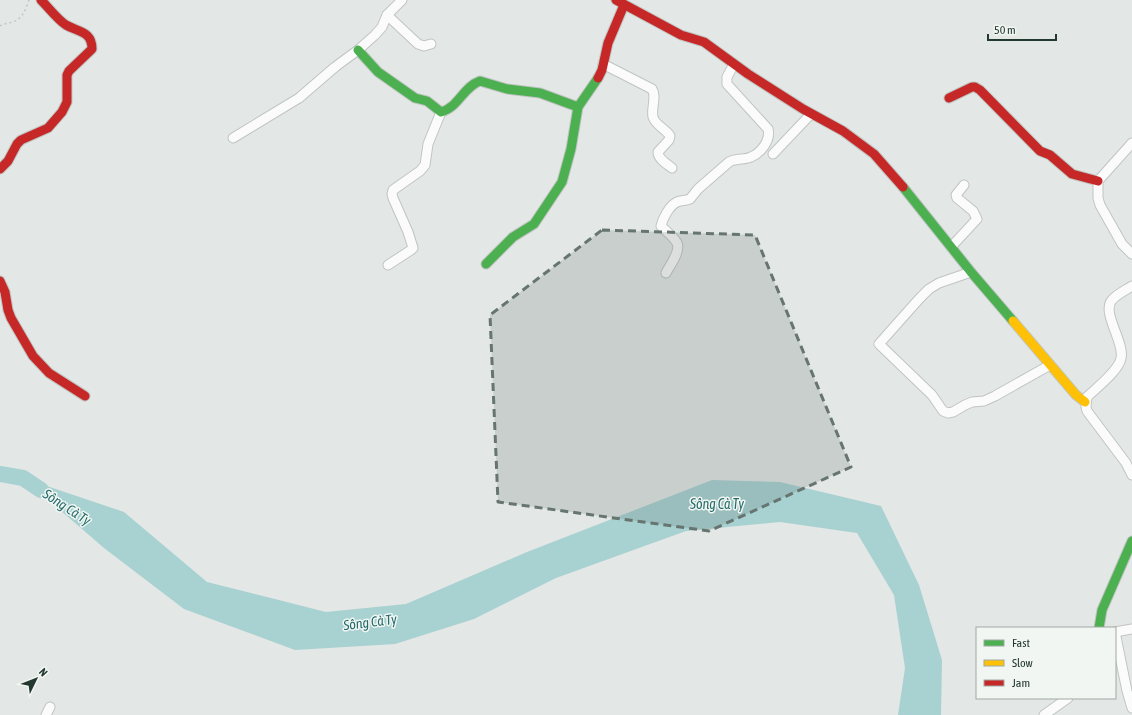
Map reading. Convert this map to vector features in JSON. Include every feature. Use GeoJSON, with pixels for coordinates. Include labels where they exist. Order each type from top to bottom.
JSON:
{"type":"FeatureCollection","features":[{"type":"Feature","properties":{"kind":"street"},"geometry":{"type":"LineString","coordinates":[[0,169],[8,161],[17,144],[21,140],[48,128],[62,112],[66,102],[67,75],[69,71],[92,49],[91,40],[82,32],[66,26],[41,0]]}},
{"type":"Feature","properties":{"kind":"street"},"geometry":{"type":"LineString","coordinates":[[234,138],[299,98],[335,67],[358,50],[375,35],[382,27],[387,15],[402,0]]}},
{"type":"Feature","properties":{"kind":"street"},"geometry":{"type":"LineString","coordinates":[[616,0],[681,35],[704,42],[748,74],[811,114],[843,131],[874,154],[1050,365],[1076,395],[1086,402]]}},
{"type":"Feature","properties":{"kind":"street"},"geometry":{"type":"LineString","coordinates":[[486,264],[513,238],[534,224],[562,182],[571,149],[578,107],[594,86],[603,64],[606,48],[624,5]]}},
{"type":"Feature","properties":{"kind":"street"},"geometry":{"type":"LineString","coordinates":[[387,15],[418,44],[424,46],[431,44]]}},
{"type":"Feature","properties":{"kind":"street"},"geometry":{"type":"LineString","coordinates":[[358,50],[378,72],[415,98],[427,101],[441,112]]}},
{"type":"Feature","properties":{"kind":"street"},"geometry":{"type":"LineString","coordinates":[[603,64],[652,89],[654,92],[654,119],[670,136],[669,140],[658,152],[658,155],[672,168]]}},
{"type":"Feature","properties":{"kind":"street"},"geometry":{"type":"LineString","coordinates":[[666,273],[677,251],[678,245],[661,226],[663,218],[673,205],[690,199],[698,189],[730,162],[733,160],[750,158],[757,154],[769,137],[768,129],[765,125],[727,84],[727,77],[734,64]]}},
{"type":"Feature","properties":{"kind":"street"},"geometry":{"type":"LineString","coordinates":[[388,265],[413,248],[408,232],[393,198],[393,190],[420,171],[425,165],[428,144],[441,112],[449,109],[466,89],[475,82],[480,81],[507,89],[540,93],[578,107]]}},
{"type":"Feature","properties":{"kind":"street"},"geometry":{"type":"LineString","coordinates":[[948,98],[975,87],[980,90],[1040,151],[1050,155],[1072,174],[1098,181]]}},
{"type":"Feature","properties":{"kind":"street"},"geometry":{"type":"LineString","coordinates":[[774,154],[811,114]]}},
{"type":"Feature","properties":{"kind":"street"},"geometry":{"type":"LineString","coordinates":[[1132,143],[1098,181],[1098,198],[1100,205],[1122,244],[1132,254]]}},
{"type":"Feature","properties":{"kind":"street"},"geometry":{"type":"LineString","coordinates":[[951,246],[977,219],[977,216],[973,211],[956,196],[964,185]]}},
{"type":"Feature","properties":{"kind":"street"},"geometry":{"type":"LineString","coordinates":[[971,272],[939,283],[929,289],[879,344],[932,395],[943,411],[948,413],[972,402],[984,401],[995,396],[1050,365]]}},
{"type":"Feature","properties":{"kind":"street"},"geometry":{"type":"LineString","coordinates":[[0,281],[5,292],[11,318],[33,356],[48,373],[85,396]]}},
{"type":"Feature","properties":{"kind":"street"},"geometry":{"type":"LineString","coordinates":[[1132,286],[1112,299],[1109,307],[1110,316],[1122,350],[1121,359],[1116,369],[1087,397],[1086,402],[1087,411],[1132,470]]}},
{"type":"Feature","properties":{"kind":"street"},"geometry":{"type":"LineString","coordinates":[[1126,463],[1132,475]]}},
{"type":"Feature","properties":{"kind":"street"},"geometry":{"type":"LineString","coordinates":[[1102,627],[1102,610],[1132,541]]}},
{"type":"Feature","properties":{"kind":"street"},"geometry":{"type":"LineString","coordinates":[[1116,632],[1132,629]]}},
{"type":"Feature","properties":{"kind":"street"},"geometry":{"type":"LineString","coordinates":[[1116,637],[1127,692],[1132,708]]}},
{"type":"Feature","properties":{"kind":"street"},"geometry":{"type":"LineString","coordinates":[[1044,715],[1067,699]]}},
{"type":"Feature","properties":{"kind":"path"},"geometry":{"type":"LineString","coordinates":[[0,26],[5,23],[13,22],[23,15],[30,0]]}},
{"type":"Feature","properties":{"kind":"highlighted area"},"geometry":{"type":"Polygon","coordinates":[[[602,230],[755,235],[851,467],[709,531],[498,502],[490,315],[602,230]]]}},
{"type":"Feature","properties":{"kind":"water","name":"Sông Cà Ty"},"geometry":{"type":"Polygon","coordinates":[[[23,478],[124,512],[207,582],[326,612],[406,604],[527,552],[712,480],[780,482],[881,506],[919,585],[942,660],[941,715],[898,715],[905,668],[894,595],[857,533],[780,522],[686,531],[556,578],[474,619],[395,644],[295,650],[184,609],[104,548],[23,478]]]}},
{"type":"Feature","properties":{"kind":"waterway","name":"Sông Cà Ty"},"geometry":{"type":"LineString","coordinates":[[0,474],[23,478],[41,490]]}},
{"type":"Feature","properties":{"kind":"traffic: fast"},"geometry":{"type":"LineString","coordinates":[[358,50],[378,72],[415,98],[427,101],[441,112],[452,106],[469,88],[480,81],[507,89],[540,93],[578,107]]}},
{"type":"Feature","properties":{"kind":"traffic: fast"},"geometry":{"type":"LineString","coordinates":[[486,264],[513,237],[534,224],[562,182],[571,149],[578,107],[598,78]]}},
{"type":"Feature","properties":{"kind":"traffic: fast"},"geometry":{"type":"LineString","coordinates":[[903,187],[971,272],[1013,321]]}},
{"type":"Feature","properties":{"kind":"traffic: fast"},"geometry":{"type":"LineString","coordinates":[[1099,627],[1102,610],[1132,541]]}},
{"type":"Feature","properties":{"kind":"traffic: slow"},"geometry":{"type":"LineString","coordinates":[[1013,321],[1076,395],[1085,402]]}},
{"type":"Feature","properties":{"kind":"traffic: jam"},"geometry":{"type":"LineString","coordinates":[[0,169],[8,161],[17,144],[21,140],[48,128],[62,112],[67,102],[67,75],[69,71],[92,49],[90,39],[87,35],[63,23],[41,0]]}},
{"type":"Feature","properties":{"kind":"traffic: jam"},"geometry":{"type":"LineString","coordinates":[[616,0],[681,35],[704,42],[748,74],[803,109],[843,131],[874,154],[903,187]]}},
{"type":"Feature","properties":{"kind":"traffic: jam"},"geometry":{"type":"LineString","coordinates":[[598,78],[602,70],[608,43],[624,5]]}},
{"type":"Feature","properties":{"kind":"traffic: jam"},"geometry":{"type":"LineString","coordinates":[[949,98],[975,87],[980,90],[1040,151],[1050,155],[1072,174],[1098,181]]}},
{"type":"Feature","properties":{"kind":"traffic: jam"},"geometry":{"type":"LineString","coordinates":[[0,281],[5,292],[11,318],[33,356],[49,373],[85,396]]}}]}
